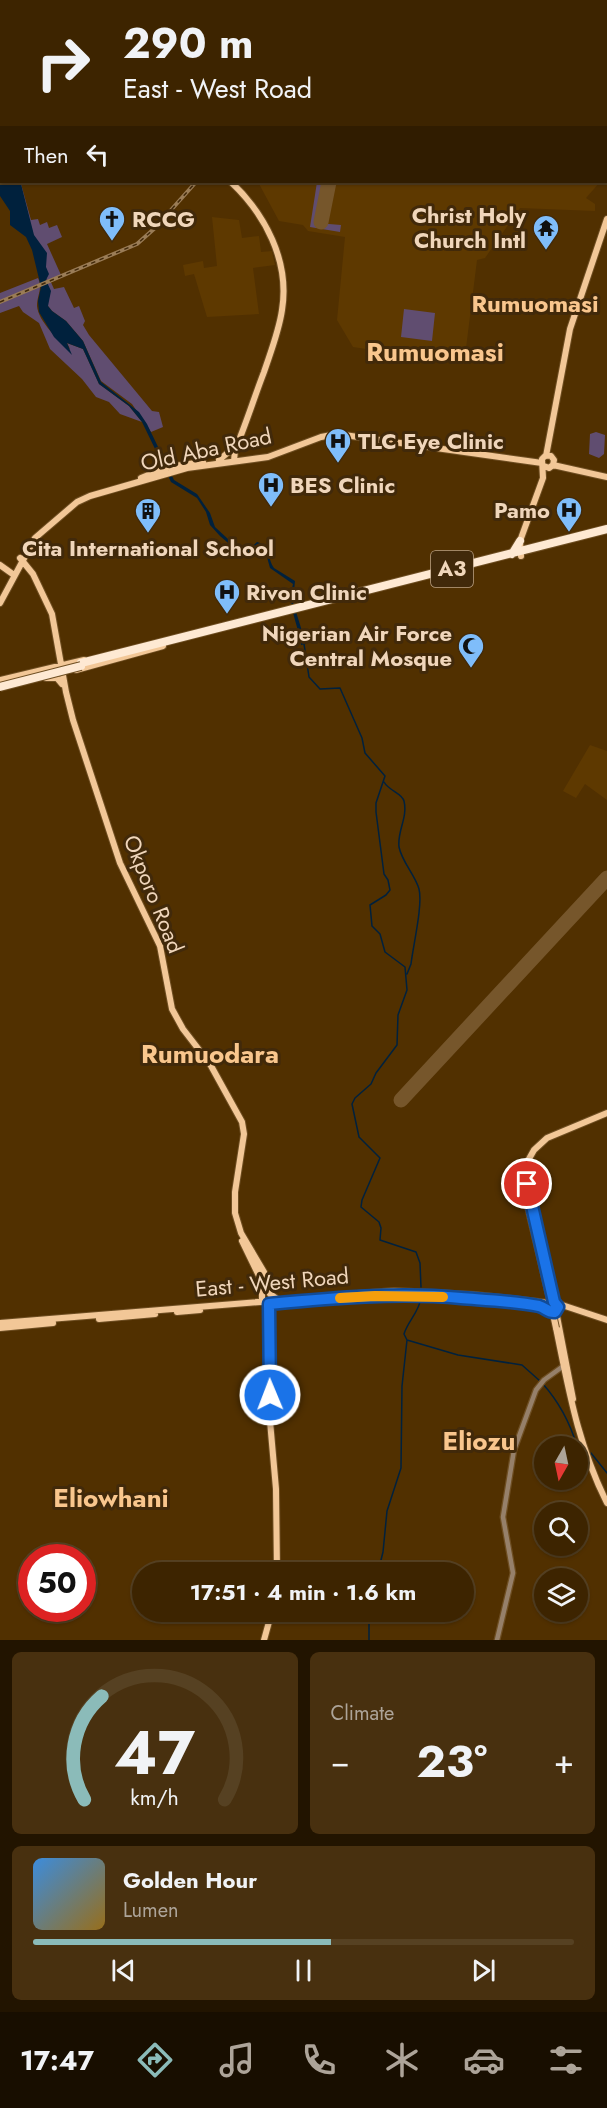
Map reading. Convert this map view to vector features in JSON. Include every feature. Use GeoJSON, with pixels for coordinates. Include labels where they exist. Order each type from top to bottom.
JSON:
{"type":"FeatureCollection","features":[{"type":"Feature","properties":{"kind":"highway","name":"A3"},"geometry":{"type":"LineString","coordinates":[[520,553],[532,548],[607,531]]}},
{"type":"Feature","properties":{"kind":"highway","name":"A3"},"geometry":{"type":"LineString","coordinates":[[0,685],[607,531]]}},
{"type":"Feature","properties":{"kind":"highway"},"geometry":{"type":"LineString","coordinates":[[520,553],[523,541],[532,548]]}},
{"type":"Feature","properties":{"kind":"main road"},"geometry":{"type":"LineString","coordinates":[[232,183],[254,206],[267,227],[280,263],[284,292],[278,329],[238,447],[237,459]]}},
{"type":"Feature","properties":{"kind":"main road"},"geometry":{"type":"LineString","coordinates":[[219,460],[238,447],[280,333],[288,291],[284,262],[274,232],[259,207],[237,183]]}},
{"type":"Feature","properties":{"kind":"main road"},"geometry":{"type":"LineString","coordinates":[[548,461],[566,343],[578,300],[607,219]]}},
{"type":"Feature","properties":{"kind":"main road"},"geometry":{"type":"LineString","coordinates":[[523,541],[548,461],[573,330],[607,229]]}},
{"type":"Feature","properties":{"kind":"main road","name":"Old Aba Road"},"geometry":{"type":"LineString","coordinates":[[170,470],[268,454],[335,431],[548,461],[607,476]]}},
{"type":"Feature","properties":{"kind":"main road","name":"Old Aba Road"},"geometry":{"type":"LineString","coordinates":[[0,596],[38,535],[77,502],[170,470],[219,460],[237,459]]}},
{"type":"Feature","properties":{"kind":"main road","name":"Okporo Road"},"geometry":{"type":"LineString","coordinates":[[21,560],[33,574],[52,614],[60,665],[73,720],[116,851],[160,946],[169,1008],[178,1026],[213,1073],[240,1122],[241,1135],[233,1184],[232,1209],[241,1238],[266,1289],[277,1299]]}},
{"type":"Feature","properties":{"kind":"main road"},"geometry":{"type":"LineString","coordinates":[[0,565],[13,574]]}},
{"type":"Feature","properties":{"kind":"main road","name":"Old Aba Road"},"geometry":{"type":"LineString","coordinates":[[0,603],[13,574]]}},
{"type":"Feature","properties":{"kind":"main road"},"geometry":{"type":"LineString","coordinates":[[0,685],[46,678],[146,652],[165,644]]}},
{"type":"Feature","properties":{"kind":"main road"},"geometry":{"type":"LineString","coordinates":[[59,655],[64,661],[78,664]]}},
{"type":"Feature","properties":{"kind":"main road"},"geometry":{"type":"LineString","coordinates":[[48,668],[57,663],[59,655]]}},
{"type":"Feature","properties":{"kind":"main road"},"geometry":{"type":"LineString","coordinates":[[0,685],[48,668],[78,664]]}},
{"type":"Feature","properties":{"kind":"main road","name":"Okporo Road"},"geometry":{"type":"LineString","coordinates":[[62,674],[62,684],[71,722],[117,862],[157,947],[165,983]]}},
{"type":"Feature","properties":{"kind":"main road"},"geometry":{"type":"LineString","coordinates":[[46,678],[57,678],[62,684]]}},
{"type":"Feature","properties":{"kind":"main road"},"geometry":{"type":"LineString","coordinates":[[607,1115],[553,1139],[533,1158],[527,1178],[572,1403],[587,1453],[607,1496]]}},
{"type":"Feature","properties":{"kind":"main road"},"geometry":{"type":"LineString","coordinates":[[535,1227],[562,1367],[585,1453],[607,1503]]}},
{"type":"Feature","properties":{"kind":"main road","name":"Okporo Road"},"geometry":{"type":"LineString","coordinates":[[262,1301],[266,1289]]}},
{"type":"Feature","properties":{"kind":"main road","name":"East - West Road"},"geometry":{"type":"LineString","coordinates":[[0,1323],[394,1291],[475,1295],[551,1306],[607,1322]]}},
{"type":"Feature","properties":{"kind":"main road"},"geometry":{"type":"LineString","coordinates":[[548,1292],[572,1403]]}},
{"type":"Feature","properties":{"kind":"main road","name":"East - West Road"},"geometry":{"type":"LineString","coordinates":[[0,1328],[353,1297],[416,1296],[481,1299],[551,1306]]}},
{"type":"Feature","properties":{"kind":"main road"},"geometry":{"type":"LineString","coordinates":[[269,1304],[270,1421],[276,1489],[277,1562]]}},
{"type":"Feature","properties":{"kind":"main road"},"geometry":{"type":"LineString","coordinates":[[264,1640],[269,1622]]}},
{"type":"Feature","properties":{"kind":"street"},"geometry":{"type":"LineString","coordinates":[[497,1640],[513,1573],[503,1517],[514,1450],[539,1386],[562,1367]]}},
{"type":"Feature","properties":{"kind":"shaded area"},"geometry":{"type":"Polygon","coordinates":[[[18,183],[21,184],[31,220],[38,219],[40,225],[47,222],[49,228],[57,225],[62,237],[47,244],[61,275],[50,280],[54,289],[64,287],[74,308],[79,306],[85,321],[83,325],[89,335],[152,411],[159,412],[163,427],[151,432],[132,404],[101,381],[83,341],[66,321],[48,306],[48,285],[18,183]]]}},
{"type":"Feature","properties":{"kind":"shaded area"},"geometry":{"type":"Polygon","coordinates":[[[259,183],[599,183],[586,198],[595,204],[595,211],[520,208],[485,258],[477,260],[464,364],[353,347],[337,320],[345,237],[308,231],[303,225],[279,221],[259,183]]]}},
{"type":"Feature","properties":{"kind":"shaded area"},"geometry":{"type":"Polygon","coordinates":[[[317,183],[326,183],[317,223],[341,225],[340,232],[310,227],[317,183]]]}},
{"type":"Feature","properties":{"kind":"shaded area"},"geometry":{"type":"Polygon","coordinates":[[[212,217],[239,220],[242,238],[259,236],[261,252],[272,251],[275,265],[253,268],[259,314],[207,317],[194,274],[185,276],[183,265],[203,261],[204,268],[217,266],[212,217]]]}},
{"type":"Feature","properties":{"kind":"shaded area"},"geometry":{"type":"Polygon","coordinates":[[[38,278],[40,289],[37,306],[45,324],[70,349],[67,343],[83,349],[99,384],[129,406],[142,422],[120,414],[109,402],[96,397],[82,379],[50,349],[39,323],[23,312],[19,306],[0,313],[0,293],[38,278]]]}},
{"type":"Feature","properties":{"kind":"shaded area"},"geometry":{"type":"Polygon","coordinates":[[[404,309],[435,313],[432,341],[401,337],[404,309]]]}},
{"type":"Feature","properties":{"kind":"shaded area"},"geometry":{"type":"Polygon","coordinates":[[[596,432],[605,435],[604,454],[599,458],[589,454],[590,434],[596,432]]]}},
{"type":"Feature","properties":{"kind":"shaded area"},"geometry":{"type":"Polygon","coordinates":[[[590,745],[607,751],[607,800],[585,784],[576,798],[563,791],[590,745]]]}},
{"type":"Feature","properties":{"kind":"water"},"geometry":{"type":"Polygon","coordinates":[[[0,183],[21,184],[34,235],[47,253],[46,267],[49,274],[46,280],[51,291],[48,306],[66,321],[83,341],[101,382],[139,412],[174,480],[197,494],[210,513],[215,527],[241,551],[247,551],[257,542],[265,546],[274,568],[295,581],[293,602],[306,644],[301,645],[294,615],[291,600],[293,584],[270,568],[265,550],[259,545],[249,554],[241,554],[220,536],[210,525],[206,512],[197,498],[171,482],[142,422],[129,406],[99,384],[83,349],[67,343],[72,355],[54,337],[39,312],[38,301],[41,287],[32,250],[26,237],[10,225],[10,211],[0,196],[0,183]]]}},
{"type":"Feature","properties":{"kind":"waterway"},"geometry":{"type":"LineString","coordinates":[[304,644],[309,677],[320,689],[340,688],[362,738],[365,753],[385,776],[376,803],[376,812],[384,874],[390,890],[370,905],[372,926],[380,934],[385,952],[405,967],[407,990],[398,1015],[397,1045],[376,1073],[371,1084],[355,1098],[352,1104],[359,1137],[380,1158],[361,1207],[379,1222],[380,1240],[416,1252],[420,1263],[421,1287]]}},
{"type":"Feature","properties":{"kind":"waterway"},"geometry":{"type":"LineString","coordinates":[[384,782],[404,801],[405,813],[399,847],[417,884],[420,896],[411,964],[407,974]]}},
{"type":"Feature","properties":{"kind":"waterway"},"geometry":{"type":"LineString","coordinates":[[421,1298],[404,1334],[407,1340],[458,1355],[522,1365],[540,1381]]}},
{"type":"Feature","properties":{"kind":"waterway"},"geometry":{"type":"LineString","coordinates":[[380,1562],[387,1511],[401,1468],[402,1386],[407,1340]]}},
{"type":"Feature","properties":{"kind":"waterway"},"geometry":{"type":"LineString","coordinates":[[543,1384],[563,1413],[573,1436]]}},
{"type":"Feature","properties":{"kind":"waterway"},"geometry":{"type":"LineString","coordinates":[[591,1453],[607,1473]]}},
{"type":"Feature","properties":{"kind":"waterway"},"geometry":{"type":"LineString","coordinates":[[369,1622],[369,1640]]}},
{"type":"Feature","properties":{"kind":"runway"},"geometry":{"type":"LineString","coordinates":[[321,222],[329,183]]}},
{"type":"Feature","properties":{"kind":"runway"},"geometry":{"type":"LineString","coordinates":[[401,1100],[607,878]]}},
{"type":"Feature","properties":{"kind":"railway"},"geometry":{"type":"LineString","coordinates":[[0,302],[137,244],[155,228],[195,183]]}},
{"type":"Feature","properties":{"kind":"slow traffic"},"geometry":{"type":"LineString","coordinates":[[340,1298],[443,1297]]}},
{"type":"Feature","properties":{"kind":"place","name":"RCCG"},"geometry":{"type":"Point","coordinates":[112,242]}},
{"type":"Feature","properties":{"kind":"place","name":"Christ Holy Church Intl"},"geometry":{"type":"Point","coordinates":[546,251]}},
{"type":"Feature","properties":{"kind":"place","name":"TLC Eye Clinic"},"geometry":{"type":"Point","coordinates":[338,464]}},
{"type":"Feature","properties":{"kind":"place","name":"BES Clinic"},"geometry":{"type":"Point","coordinates":[271,508]}},
{"type":"Feature","properties":{"kind":"place","name":"Pamo"},"geometry":{"type":"Point","coordinates":[569,533]}},
{"type":"Feature","properties":{"kind":"place","name":"Cita International School"},"geometry":{"type":"Point","coordinates":[148,534]}},
{"type":"Feature","properties":{"kind":"place","name":"Rivon Clinic"},"geometry":{"type":"Point","coordinates":[227,615]}},
{"type":"Feature","properties":{"kind":"place","name":"Nigerian Air Force Central Mosque"},"geometry":{"type":"Point","coordinates":[471,669]}},
{"type":"Feature","properties":{"kind":"district","name":"Rumuomasi"},"geometry":{"type":"Point","coordinates":[535,303]}},
{"type":"Feature","properties":{"kind":"district","name":"Rumuomasi"},"geometry":{"type":"Point","coordinates":[435,352]}},
{"type":"Feature","properties":{"kind":"district","name":"Rumuodara"},"geometry":{"type":"Point","coordinates":[210,1054]}},
{"type":"Feature","properties":{"kind":"district","name":"Eliozu"},"geometry":{"type":"Point","coordinates":[479,1441]}},
{"type":"Feature","properties":{"kind":"district","name":"Eliowhani"},"geometry":{"type":"Point","coordinates":[111,1498]}},
{"type":"Feature","properties":{"kind":"route"},"geometry":{"type":"LineString","coordinates":[[270,1395],[269,1304],[353,1297],[416,1296],[481,1299],[537,1306],[555,1312],[558,1307],[554,1302],[527,1184]]}}]}
